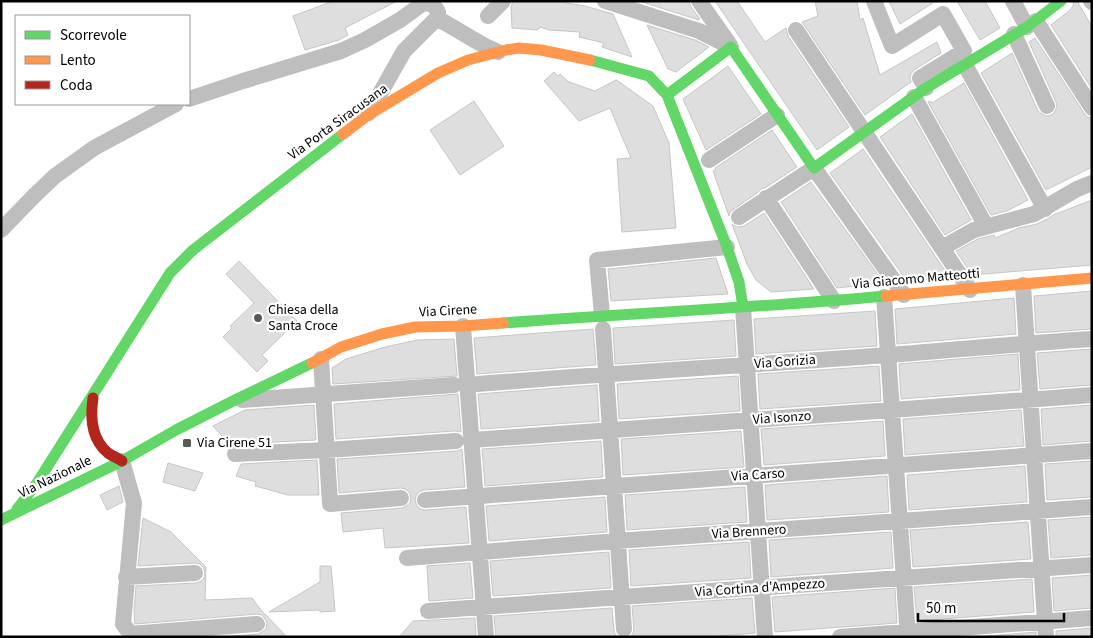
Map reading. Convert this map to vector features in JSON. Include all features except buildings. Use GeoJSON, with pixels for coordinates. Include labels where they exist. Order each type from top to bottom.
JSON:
{"type":"FeatureCollection","features":[{"type":"Feature","properties":{"kind":"main road"},"geometry":{"type":"LineString","coordinates":[[667,95],[731,46],[814,168],[920,93],[1026,27],[1061,1]]}},
{"type":"Feature","properties":{"kind":"main road","name":"Via Porta Siracusana"},"geometry":{"type":"LineString","coordinates":[[13,514],[37,483],[170,273],[193,250],[368,115],[438,73],[468,60],[519,48],[541,50],[607,64],[649,76],[667,95],[727,247],[739,282],[743,307]]}},
{"type":"Feature","properties":{"kind":"main road","name":"Via Giacomo Matteotti"},"geometry":{"type":"LineString","coordinates":[[743,307],[970,290],[1092,278]]}},
{"type":"Feature","properties":{"kind":"main road","name":"Via Cirene"},"geometry":{"type":"LineString","coordinates":[[176,430],[321,359],[341,347],[382,334],[415,327],[602,322],[743,307]]}},
{"type":"Feature","properties":{"kind":"main road"},"geometry":{"type":"LineString","coordinates":[[93,396],[90,412],[92,427],[98,442],[108,453],[122,461]]}},
{"type":"Feature","properties":{"kind":"main road","name":"Via Nazionale"},"geometry":{"type":"LineString","coordinates":[[1,520],[122,461],[176,430]]}},
{"type":"Feature","properties":{"kind":"street"},"geometry":{"type":"LineString","coordinates":[[488,16],[503,1]]}},
{"type":"Feature","properties":{"kind":"street"},"geometry":{"type":"LineString","coordinates":[[605,1],[699,31],[731,46]]}},
{"type":"Feature","properties":{"kind":"street"},"geometry":{"type":"LineString","coordinates":[[699,1],[731,46]]}},
{"type":"Feature","properties":{"kind":"street"},"geometry":{"type":"LineString","coordinates":[[874,1],[892,46],[943,14],[964,51],[920,78],[920,93],[986,226]]}},
{"type":"Feature","properties":{"kind":"street"},"geometry":{"type":"LineString","coordinates":[[1013,1],[1026,27],[1047,106]]}},
{"type":"Feature","properties":{"kind":"street"},"geometry":{"type":"LineString","coordinates":[[190,99],[341,51],[400,20],[422,4],[430,3],[435,6],[438,12],[437,18],[404,51],[368,115]]}},
{"type":"Feature","properties":{"kind":"street"},"geometry":{"type":"LineString","coordinates":[[437,18],[498,52]]}},
{"type":"Feature","properties":{"kind":"street"},"geometry":{"type":"LineString","coordinates":[[1026,27],[1092,108]]}},
{"type":"Feature","properties":{"kind":"street"},"geometry":{"type":"LineString","coordinates":[[796,30],[970,290]]}},
{"type":"Feature","properties":{"kind":"street"},"geometry":{"type":"LineString","coordinates":[[965,65],[1045,209]]}},
{"type":"Feature","properties":{"kind":"street"},"geometry":{"type":"LineString","coordinates":[[1,230],[55,176],[94,148],[174,105]]}},
{"type":"Feature","properties":{"kind":"street"},"geometry":{"type":"LineString","coordinates":[[709,160],[778,115]]}},
{"type":"Feature","properties":{"kind":"street"},"geometry":{"type":"LineString","coordinates":[[739,217],[814,168],[904,295]]}},
{"type":"Feature","properties":{"kind":"street"},"geometry":{"type":"LineString","coordinates":[[942,248],[974,230],[1034,214],[1077,189],[1092,183]]}},
{"type":"Feature","properties":{"kind":"street"},"geometry":{"type":"LineString","coordinates":[[766,198],[834,301]]}},
{"type":"Feature","properties":{"kind":"street"},"geometry":{"type":"LineString","coordinates":[[624,628],[597,260],[727,247]]}},
{"type":"Feature","properties":{"kind":"street"},"geometry":{"type":"LineString","coordinates":[[1023,285],[1045,629]]}},
{"type":"Feature","properties":{"kind":"street"},"geometry":{"type":"LineString","coordinates":[[884,297],[908,634]]}},
{"type":"Feature","properties":{"kind":"street"},"geometry":{"type":"LineString","coordinates":[[743,307],[765,637]]}},
{"type":"Feature","properties":{"kind":"street"},"geometry":{"type":"LineString","coordinates":[[463,326],[464,440],[476,496],[486,637]]}},
{"type":"Feature","properties":{"kind":"street","name":"Via Gorizia"},"geometry":{"type":"LineString","coordinates":[[478,384],[606,373],[888,355],[1092,339]]}},
{"type":"Feature","properties":{"kind":"street"},"geometry":{"type":"LineString","coordinates":[[321,359],[330,504],[401,498]]}},
{"type":"Feature","properties":{"kind":"street"},"geometry":{"type":"LineString","coordinates":[[234,401],[454,385]]}},
{"type":"Feature","properties":{"kind":"street","name":"Via Isonzo"},"geometry":{"type":"LineString","coordinates":[[235,454],[327,450],[1092,395]]}},
{"type":"Feature","properties":{"kind":"street","name":"Via Carso"},"geometry":{"type":"LineString","coordinates":[[425,500],[1092,451]]}},
{"type":"Feature","properties":{"kind":"street"},"geometry":{"type":"LineString","coordinates":[[122,461],[134,503],[123,624],[132,635],[258,624]]}},
{"type":"Feature","properties":{"kind":"street","name":"Via Brennero"},"geometry":{"type":"LineString","coordinates":[[407,558],[1092,506]]}},
{"type":"Feature","properties":{"kind":"street","name":"Via Cortina d'Ampezzo"},"geometry":{"type":"LineString","coordinates":[[428,611],[1092,565]]}},
{"type":"Feature","properties":{"kind":"street"},"geometry":{"type":"LineString","coordinates":[[126,577],[195,573]]}},
{"type":"Feature","properties":{"kind":"street"},"geometry":{"type":"LineString","coordinates":[[840,637],[1045,629],[1092,618]]}},
{"type":"Feature","properties":{"kind":"traffic: fast"},"geometry":{"type":"LineString","coordinates":[[667,95],[731,47],[814,168],[926,88],[1027,27],[1061,1]]}},
{"type":"Feature","properties":{"kind":"traffic: fast"},"geometry":{"type":"LineString","coordinates":[[590,60],[649,76],[667,95],[727,247],[739,282],[743,307]]}},
{"type":"Feature","properties":{"kind":"traffic: fast"},"geometry":{"type":"LineString","coordinates":[[17,509],[37,483],[170,273],[193,250],[343,134]]}},
{"type":"Feature","properties":{"kind":"traffic: fast"},"geometry":{"type":"LineString","coordinates":[[503,323],[886,296]]}},
{"type":"Feature","properties":{"kind":"traffic: fast"},"geometry":{"type":"LineString","coordinates":[[1,520],[122,461],[176,430],[312,363]]}},
{"type":"Feature","properties":{"kind":"traffic: slow"},"geometry":{"type":"LineString","coordinates":[[343,134],[368,115],[438,73],[468,60],[519,48],[541,50],[590,60]]}},
{"type":"Feature","properties":{"kind":"traffic: slow"},"geometry":{"type":"LineString","coordinates":[[886,296],[1092,278]]}},
{"type":"Feature","properties":{"kind":"traffic: slow"},"geometry":{"type":"LineString","coordinates":[[312,363],[341,347],[382,334],[415,327],[503,323]]}},
{"type":"Feature","properties":{"kind":"traffic: jam"},"geometry":{"type":"LineString","coordinates":[[93,398],[92,420],[95,435],[108,453],[122,461]]}},
{"type":"Feature","properties":{"kind":"place","name":"Chiesa della Santa Croce"},"geometry":{"type":"Point","coordinates":[258,318]}},
{"type":"Feature","properties":{"kind":"place","name":"Via Cirene 51"},"geometry":{"type":"Point","coordinates":[187,443]}}]}
